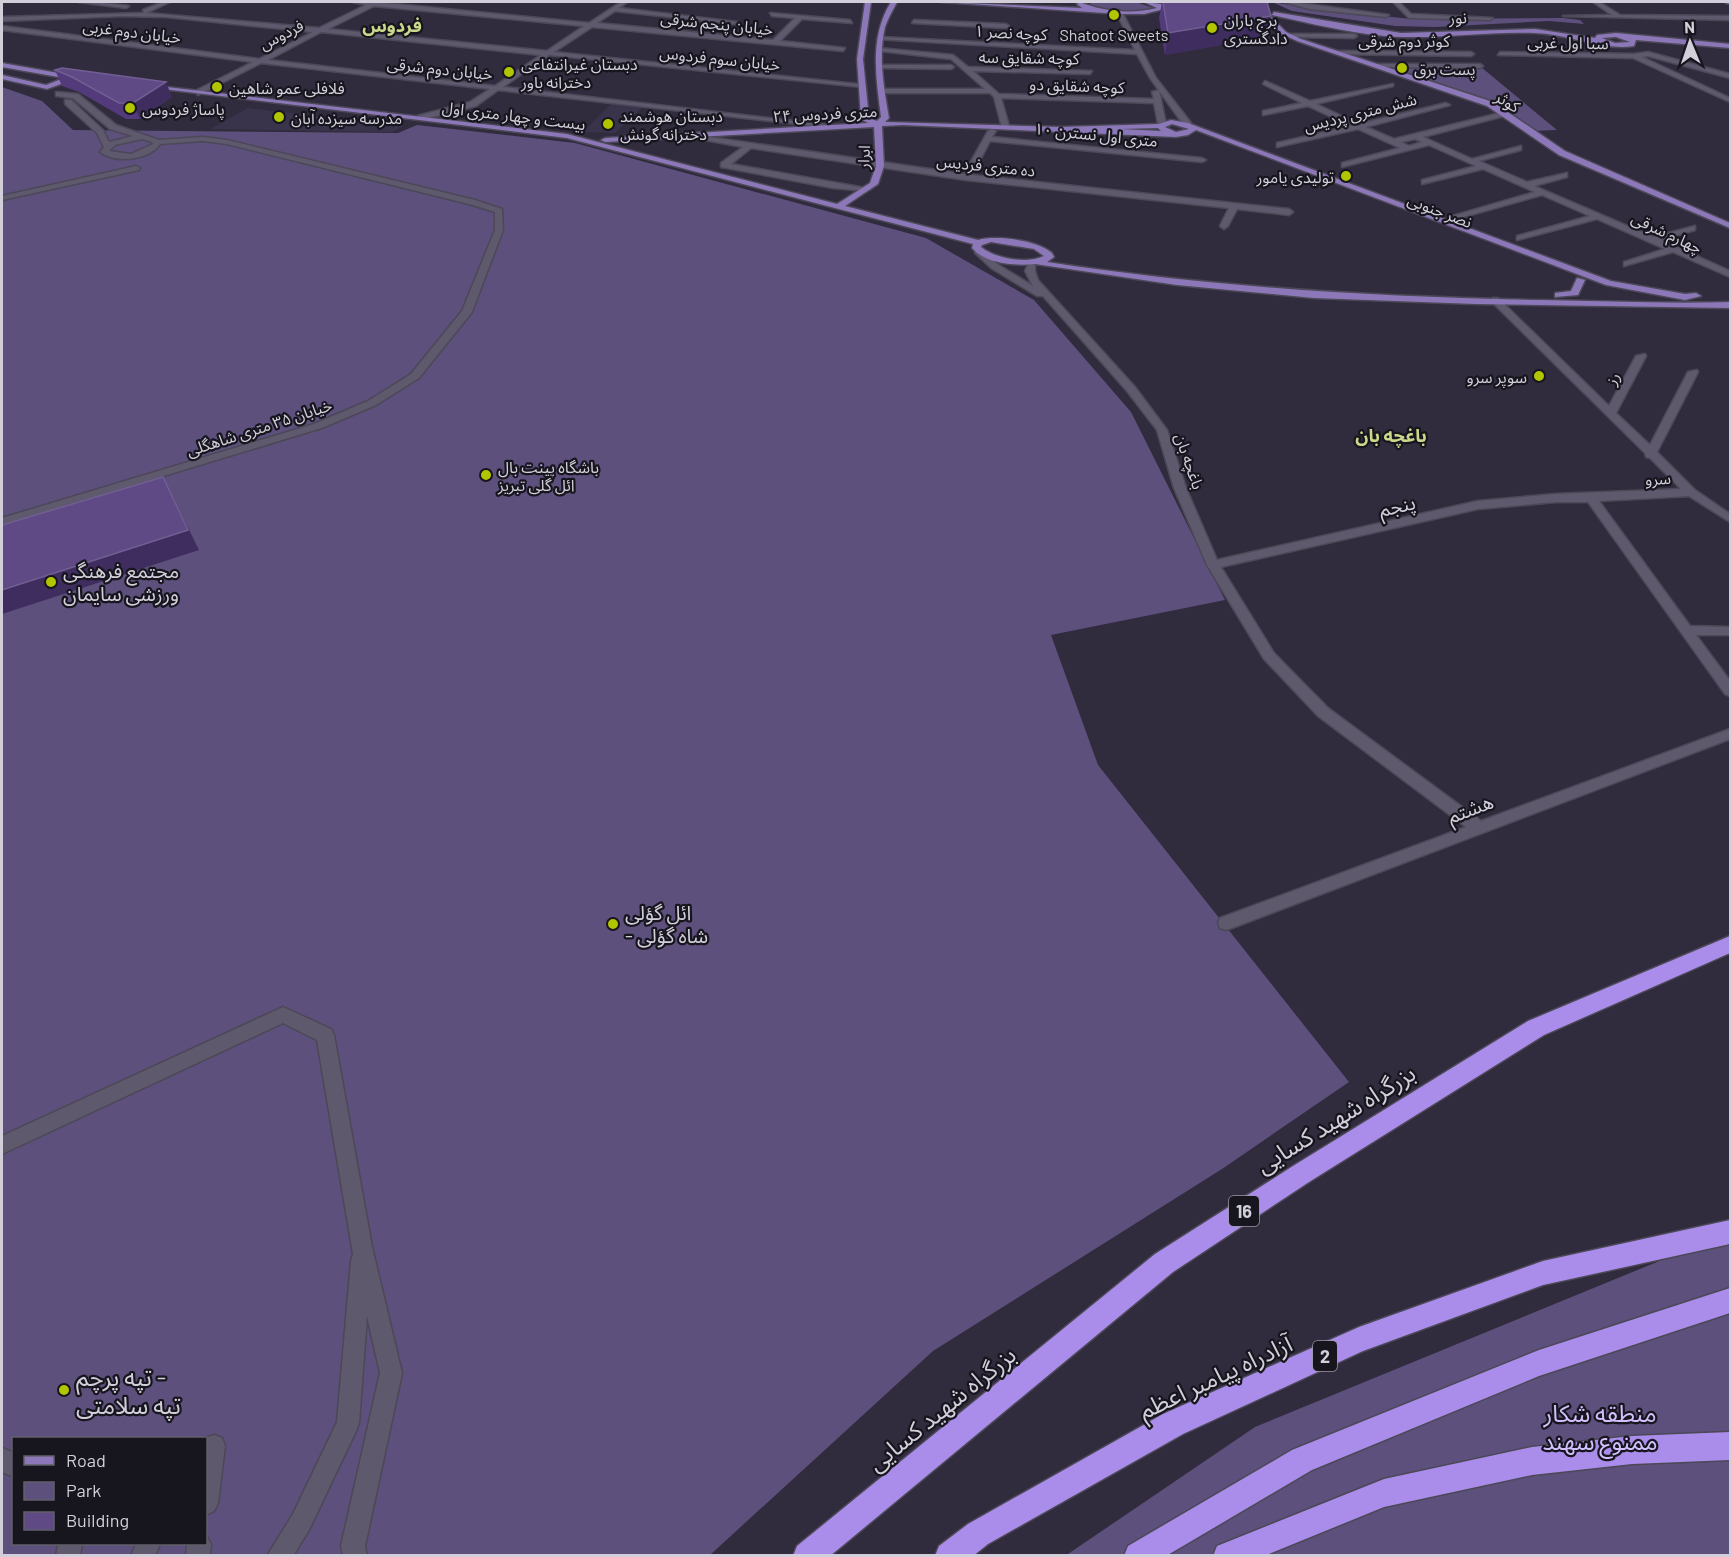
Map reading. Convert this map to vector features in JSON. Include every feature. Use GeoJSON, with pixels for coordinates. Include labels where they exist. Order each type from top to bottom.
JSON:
{"type":"FeatureCollection","features":[{"type":"Feature","properties":{"kind":"highway","name":"بزرگراه شهید کسایی"},"geometry":{"type":"LineString","coordinates":[[807,1556],[1164,1263],[1301,1174],[1536,1028],[1731,944]]}},
{"type":"Feature","properties":{"kind":"highway","name":"آزادراه پیامبر اعظم"},"geometry":{"type":"LineString","coordinates":[[949,1556],[978,1534],[1173,1424],[1359,1340],[1543,1273],[1731,1232]]}},
{"type":"Feature","properties":{"kind":"highway"},"geometry":{"type":"LineString","coordinates":[[1138,1556],[1302,1460],[1539,1363],[1731,1301]]}},
{"type":"Feature","properties":{"kind":"highway"},"geometry":{"type":"LineString","coordinates":[[1227,1556],[1395,1491],[1532,1461],[1632,1450],[1731,1446]]}},
{"type":"Feature","properties":{"kind":"main road"},"geometry":{"type":"LineString","coordinates":[[870,2],[860,59],[866,119],[878,124]]}},
{"type":"Feature","properties":{"kind":"main road"},"geometry":{"type":"LineString","coordinates":[[881,91],[880,39],[891,2]]}},
{"type":"Feature","properties":{"kind":"main road"},"geometry":{"type":"LineString","coordinates":[[944,2],[1119,12],[1153,12],[1166,8],[1147,2]]}},
{"type":"Feature","properties":{"kind":"main road"},"geometry":{"type":"LineString","coordinates":[[1058,2],[1065,2]]}},
{"type":"Feature","properties":{"kind":"main road"},"geometry":{"type":"LineString","coordinates":[[1083,2],[1081,6],[1088,10]]}},
{"type":"Feature","properties":{"kind":"main road"},"geometry":{"type":"LineString","coordinates":[[1153,12],[1161,7],[1155,3]]}},
{"type":"Feature","properties":{"kind":"main road","name":"کوثر"},"geometry":{"type":"LineString","coordinates":[[1300,19],[1267,14],[1276,26],[1290,36],[1459,92],[1505,113],[1562,153],[1731,226]]}},
{"type":"Feature","properties":{"kind":"main road"},"geometry":{"type":"LineString","coordinates":[[1276,26],[1284,21],[1300,19]]}},
{"type":"Feature","properties":{"kind":"main road","name":"نور"},"geometry":{"type":"LineString","coordinates":[[1300,19],[1398,32],[1539,27],[1731,47]]}},
{"type":"Feature","properties":{"kind":"main road","name":"نور"},"geometry":{"type":"LineString","coordinates":[[1300,19],[1349,29],[1401,35],[1527,31],[1571,35],[1608,43],[1648,42],[1731,47]]}},
{"type":"Feature","properties":{"kind":"main road"},"geometry":{"type":"LineString","coordinates":[[1608,43],[1598,39],[1599,36],[1619,35],[1632,39],[1634,43]]}},
{"type":"Feature","properties":{"kind":"main road"},"geometry":{"type":"LineString","coordinates":[[2,65],[83,79]]}},
{"type":"Feature","properties":{"kind":"main road"},"geometry":{"type":"LineString","coordinates":[[2,77],[46,87],[72,77]]}},
{"type":"Feature","properties":{"kind":"main road","name":"بیست و چهار متری اول"},"geometry":{"type":"LineString","coordinates":[[141,86],[420,118],[593,141],[978,247],[988,256],[1106,273]]}},
{"type":"Feature","properties":{"kind":"main road","name":"ابرار"},"geometry":{"type":"LineString","coordinates":[[837,207],[874,184],[880,166],[878,124],[885,118],[881,91]]}},
{"type":"Feature","properties":{"kind":"main road","name":"۲۴ متری فردوس"},"geometry":{"type":"LineString","coordinates":[[1060,129],[1161,125],[1177,122],[1190,126]]}},
{"type":"Feature","properties":{"kind":"main road","name":"۲۴ متری فردوس"},"geometry":{"type":"LineString","coordinates":[[593,141],[878,124],[1005,126],[1176,134]]}},
{"type":"Feature","properties":{"kind":"main road"},"geometry":{"type":"LineString","coordinates":[[1161,125],[1162,131],[1176,134],[1189,133],[1192,131],[1190,126]]}},
{"type":"Feature","properties":{"kind":"main road","name":"نصر جنوبی"},"geometry":{"type":"LineString","coordinates":[[1190,126],[1610,283],[1685,297],[1731,296]]}},
{"type":"Feature","properties":{"kind":"main road","name":"نصر جنوبی"},"geometry":{"type":"LineString","coordinates":[[1176,134],[1233,147],[1602,289],[1692,306]]}},
{"type":"Feature","properties":{"kind":"main road"},"geometry":{"type":"LineString","coordinates":[[978,247],[986,240],[999,240],[1037,247],[1106,273],[1262,291],[1410,299],[1692,306],[1731,304]]}},
{"type":"Feature","properties":{"kind":"main road"},"geometry":{"type":"LineString","coordinates":[[1036,263],[1049,257],[1048,253]]}},
{"type":"Feature","properties":{"kind":"main road"},"geometry":{"type":"LineString","coordinates":[[1495,300],[1575,293],[1580,280]]}},
{"type":"Feature","properties":{"kind":"street"},"geometry":{"type":"LineString","coordinates":[[81,2],[141,8],[144,13],[167,2]]}},
{"type":"Feature","properties":{"kind":"street","name":"خیابان پنجم شرقی"},"geometry":{"type":"LineString","coordinates":[[356,2],[375,2],[843,49]]}},
{"type":"Feature","properties":{"kind":"street","name":"فردوس"},"geometry":{"type":"LineString","coordinates":[[198,93],[375,2]]}},
{"type":"Feature","properties":{"kind":"street"},"geometry":{"type":"LineString","coordinates":[[420,118],[473,104],[624,2]]}},
{"type":"Feature","properties":{"kind":"street"},"geometry":{"type":"LineString","coordinates":[[1287,2],[1309,7],[1386,15]]}},
{"type":"Feature","properties":{"kind":"street"},"geometry":{"type":"LineString","coordinates":[[1357,2],[1371,2]]}},
{"type":"Feature","properties":{"kind":"street"},"geometry":{"type":"LineString","coordinates":[[1396,2],[1409,16],[1490,18]]}},
{"type":"Feature","properties":{"kind":"street"},"geometry":{"type":"LineString","coordinates":[[1596,2],[1617,16]]}},
{"type":"Feature","properties":{"kind":"street"},"geometry":{"type":"LineString","coordinates":[[612,9],[734,22]]}},
{"type":"Feature","properties":{"kind":"street"},"geometry":{"type":"LineString","coordinates":[[1119,12],[1153,78],[1190,126]]}},
{"type":"Feature","properties":{"kind":"street","name":"خیابان سوم فردوس"},"geometry":{"type":"LineString","coordinates":[[2,19],[144,13],[862,86]]}},
{"type":"Feature","properties":{"kind":"street"},"geometry":{"type":"LineString","coordinates":[[772,14],[850,22]]}},
{"type":"Feature","properties":{"kind":"street"},"geometry":{"type":"LineString","coordinates":[[1566,16],[1731,18]]}},
{"type":"Feature","properties":{"kind":"street"},"geometry":{"type":"LineString","coordinates":[[774,42],[800,17]]}},
{"type":"Feature","properties":{"kind":"street"},"geometry":{"type":"LineString","coordinates":[[914,22],[1006,23],[1004,45]]}},
{"type":"Feature","properties":{"kind":"street","name":"خیابان دوم غربی"},"geometry":{"type":"LineString","coordinates":[[2,28],[258,62]]}},
{"type":"Feature","properties":{"kind":"street"},"geometry":{"type":"LineString","coordinates":[[1290,36],[1354,36]]}},
{"type":"Feature","properties":{"kind":"street","name":"کوچه نصر ۱"},"geometry":{"type":"LineString","coordinates":[[880,39],[1140,52]]}},
{"type":"Feature","properties":{"kind":"street"},"geometry":{"type":"LineString","coordinates":[[1608,43],[1731,76]]}},
{"type":"Feature","properties":{"kind":"street"},"geometry":{"type":"LineString","coordinates":[[1608,43],[1731,100]]}},
{"type":"Feature","properties":{"kind":"street"},"geometry":{"type":"LineString","coordinates":[[1634,43],[1648,54]]}},
{"type":"Feature","properties":{"kind":"street"},"geometry":{"type":"LineString","coordinates":[[880,49],[953,57],[995,94],[1005,126]]}},
{"type":"Feature","properties":{"kind":"street","name":"کوثر دوم شرقی"},"geometry":{"type":"LineString","coordinates":[[1337,53],[1471,54]]}},
{"type":"Feature","properties":{"kind":"street","name":"سبا اول غربی"},"geometry":{"type":"LineString","coordinates":[[1500,54],[1634,56]]}},
{"type":"Feature","properties":{"kind":"street"},"geometry":{"type":"LineString","coordinates":[[1634,56],[1648,54]]}},
{"type":"Feature","properties":{"kind":"street","name":"خیابان دوم شرقی"},"geometry":{"type":"LineString","coordinates":[[258,62],[833,126]]}},
{"type":"Feature","properties":{"kind":"street"},"geometry":{"type":"LineString","coordinates":[[1376,66],[1480,66]]}},
{"type":"Feature","properties":{"kind":"street"},"geometry":{"type":"LineString","coordinates":[[880,68],[951,67]]}},
{"type":"Feature","properties":{"kind":"street","name":"کوچه شقایق سه"},"geometry":{"type":"LineString","coordinates":[[968,69],[1090,72]]}},
{"type":"Feature","properties":{"kind":"street"},"geometry":{"type":"LineString","coordinates":[[1153,78],[1161,125]]}},
{"type":"Feature","properties":{"kind":"street"},"geometry":{"type":"LineString","coordinates":[[1265,83],[1408,148]]}},
{"type":"Feature","properties":{"kind":"street"},"geometry":{"type":"LineString","coordinates":[[1266,113],[1391,84]]}},
{"type":"Feature","properties":{"kind":"street"},"geometry":{"type":"LineString","coordinates":[[46,87],[59,94],[100,132],[107,146]]}},
{"type":"Feature","properties":{"kind":"street","name":"کوچه شقایق دو"},"geometry":{"type":"LineString","coordinates":[[881,91],[1157,101]]}},
{"type":"Feature","properties":{"kind":"street"},"geometry":{"type":"LineString","coordinates":[[59,94],[75,96],[113,127],[157,142],[149,151],[126,156],[107,154],[104,149],[107,146],[126,139],[142,137]]}},
{"type":"Feature","properties":{"kind":"street","name":"شش متری پردیس"},"geometry":{"type":"LineString","coordinates":[[1280,145],[1446,105]]}},
{"type":"Feature","properties":{"kind":"street"},"geometry":{"type":"LineString","coordinates":[[1393,142],[1505,113]]}},
{"type":"Feature","properties":{"kind":"street"},"geometry":{"type":"LineString","coordinates":[[966,178],[994,126]]}},
{"type":"Feature","properties":{"kind":"street","name":"ده متری فردیس"},"geometry":{"type":"LineString","coordinates":[[682,135],[966,178],[1289,213]]}},
{"type":"Feature","properties":{"kind":"street"},"geometry":{"type":"LineString","coordinates":[[1415,136],[1730,275]]}},
{"type":"Feature","properties":{"kind":"street","name":"۱۰ متری اول نسترن"},"geometry":{"type":"LineString","coordinates":[[987,138],[1202,160]]}},
{"type":"Feature","properties":{"kind":"street","name":"خیابان ۳۵ متری شاهگلی"},"geometry":{"type":"LineString","coordinates":[[2,522],[318,426],[372,403],[415,376],[467,312],[499,230],[499,211],[461,200],[227,142],[203,139],[157,142]]}},
{"type":"Feature","properties":{"kind":"street"},"geometry":{"type":"LineString","coordinates":[[1345,165],[1430,143]]}},
{"type":"Feature","properties":{"kind":"street"},"geometry":{"type":"LineString","coordinates":[[749,146],[724,165],[833,186],[867,189]]}},
{"type":"Feature","properties":{"kind":"street"},"geometry":{"type":"LineString","coordinates":[[1472,161],[1518,148]]}},
{"type":"Feature","properties":{"kind":"street"},"geometry":{"type":"LineString","coordinates":[[1425,182],[1484,166]]}},
{"type":"Feature","properties":{"kind":"street"},"geometry":{"type":"LineString","coordinates":[[2,198],[136,168]]}},
{"type":"Feature","properties":{"kind":"street"},"geometry":{"type":"LineString","coordinates":[[1527,185],[1564,175]]}},
{"type":"Feature","properties":{"kind":"street"},"geometry":{"type":"LineString","coordinates":[[1452,219],[1544,192]]}},
{"type":"Feature","properties":{"kind":"street"},"geometry":{"type":"LineString","coordinates":[[1224,226],[1234,207]]}},
{"type":"Feature","properties":{"kind":"street"},"geometry":{"type":"LineString","coordinates":[[1520,238],[1594,214]]}},
{"type":"Feature","properties":{"kind":"street","name":"چهارم شرقی"},"geometry":{"type":"LineString","coordinates":[[1594,214],[1730,275]]}},
{"type":"Feature","properties":{"kind":"street"},"geometry":{"type":"LineString","coordinates":[[1653,240],[1692,228]]}},
{"type":"Feature","properties":{"kind":"street"},"geometry":{"type":"LineString","coordinates":[[978,247],[994,266],[1048,298]]}},
{"type":"Feature","properties":{"kind":"street"},"geometry":{"type":"LineString","coordinates":[[1627,264],[1674,249]]}},
{"type":"Feature","properties":{"kind":"street"},"geometry":{"type":"LineString","coordinates":[[1036,263],[1030,271],[1034,281],[1048,298]]}},
{"type":"Feature","properties":{"kind":"street","name":"باغچه بان"},"geometry":{"type":"LineString","coordinates":[[1048,298],[1131,389],[1162,430],[1180,488],[1213,565],[1269,656],[1323,712],[1478,827]]}},
{"type":"Feature","properties":{"kind":"street","name":"سرو"},"geometry":{"type":"LineString","coordinates":[[1495,300],[1691,492]]}},
{"type":"Feature","properties":{"kind":"street","name":"رز"},"geometry":{"type":"LineString","coordinates":[[1610,414],[1641,356]]}},
{"type":"Feature","properties":{"kind":"street"},"geometry":{"type":"LineString","coordinates":[[1650,454],[1693,372]]}},
{"type":"Feature","properties":{"kind":"street"},"geometry":{"type":"LineString","coordinates":[[1691,492],[1731,519]]}},
{"type":"Feature","properties":{"kind":"street","name":"سرو"},"geometry":{"type":"LineString","coordinates":[[1591,498],[1691,492]]}},
{"type":"Feature","properties":{"kind":"street","name":"پنجم"},"geometry":{"type":"LineString","coordinates":[[1213,565],[1478,505],[1556,498],[1591,498]]}},
{"type":"Feature","properties":{"kind":"street"},"geometry":{"type":"LineString","coordinates":[[1591,498],[1731,691]]}},
{"type":"Feature","properties":{"kind":"street"},"geometry":{"type":"LineString","coordinates":[[1687,630],[1731,631]]}},
{"type":"Feature","properties":{"kind":"street","name":"هشتم"},"geometry":{"type":"LineString","coordinates":[[1226,924],[1478,827],[1731,734]]}},
{"type":"Feature","properties":{"kind":"street"},"geometry":{"type":"LineString","coordinates":[[2,1145],[283,1015],[325,1035],[362,1246],[391,1373],[352,1546],[355,1556]]}},
{"type":"Feature","properties":{"kind":"street"},"geometry":{"type":"LineString","coordinates":[[279,1556],[301,1522],[348,1423],[362,1246]]}},
{"type":"Feature","properties":{"kind":"street"},"geometry":{"type":"LineString","coordinates":[[207,1451],[214,1446],[207,1496]]}},
{"type":"Feature","properties":{"kind":"shaded area","name":"دبستان هوشمند دخترانه گونش"},"geometry":{"type":"Polygon","coordinates":[[[613,102],[644,106],[615,133],[583,132],[613,102]]]}},
{"type":"Feature","properties":{"kind":"shaded area","name":"مدرسه سیزده آبان"},"geometry":{"type":"Polygon","coordinates":[[[248,108],[404,126],[392,132],[210,129],[248,108]]]}},
{"type":"Feature","properties":{"kind":"green space"},"geometry":{"type":"Polygon","coordinates":[[[1093,2],[1139,3],[1153,8],[1138,12],[1120,12],[1088,5],[1093,2]]]}},
{"type":"Feature","properties":{"kind":"green space"},"geometry":{"type":"Polygon","coordinates":[[[1272,2],[1322,10],[1412,19],[1563,18],[1580,20],[1584,24],[1549,21],[1435,27],[1395,26],[1292,11],[1272,2]]]}},
{"type":"Feature","properties":{"kind":"green space"},"geometry":{"type":"Polygon","coordinates":[[[1392,67],[1481,67],[1557,130],[1531,131],[1506,112],[1392,67]]]}},
{"type":"Feature","properties":{"kind":"green space","name":"ائل گؤلی - شاه گؤلی"},"geometry":{"type":"Polygon","coordinates":[[[2,87],[42,101],[73,130],[398,133],[417,125],[575,143],[926,238],[1034,300],[1131,412],[1225,600],[1051,635],[1098,765],[1349,1082],[1222,1169],[933,1351],[710,1555],[2,1555],[2,87]]]}},
{"type":"Feature","properties":{"kind":"green space","name":"منطقه شکار ممنوع سهند"},"geometry":{"type":"Polygon","coordinates":[[[1730,1232],[1730,1555],[1065,1556],[1255,1427],[1730,1232]]]}},
{"type":"Feature","properties":{"kind":"building"},"geometry":{"type":"Polygon","coordinates":[[[1163,2],[1267,2],[1271,16],[1168,33],[1163,2]]]}},
{"type":"Feature","properties":{"kind":"building"},"geometry":{"type":"Polygon","coordinates":[[[62,68],[166,82],[133,103],[119,103],[55,70],[62,68]]]}},
{"type":"Feature","properties":{"kind":"building","name":"مجتمع فرهنگی ورزشی سایمان"},"geometry":{"type":"Polygon","coordinates":[[[163,477],[188,530],[2,590],[2,525],[163,477]]]}},
{"type":"Feature","properties":{"kind":"place","name":"Shatoot Sweets"},"geometry":{"type":"Point","coordinates":[1114,15]}},
{"type":"Feature","properties":{"kind":"place","name":"برج باران دادگستری"},"geometry":{"type":"Point","coordinates":[1212,28]}},
{"type":"Feature","properties":{"kind":"place","name":"پست برق"},"geometry":{"type":"Point","coordinates":[1402,68]}},
{"type":"Feature","properties":{"kind":"place","name":"دبستان غیرانتفاعی دخترانه باور"},"geometry":{"type":"Point","coordinates":[509,72]}},
{"type":"Feature","properties":{"kind":"place","name":"فلافلی عمو شاهین"},"geometry":{"type":"Point","coordinates":[217,87]}},
{"type":"Feature","properties":{"kind":"place","name":"پاساژ فردوس"},"geometry":{"type":"Point","coordinates":[130,108]}},
{"type":"Feature","properties":{"kind":"place","name":"مدرسه سیزده آبان"},"geometry":{"type":"Point","coordinates":[279,117]}},
{"type":"Feature","properties":{"kind":"place","name":"دبستان هوشمند دخترانه گونش"},"geometry":{"type":"Point","coordinates":[608,124]}},
{"type":"Feature","properties":{"kind":"place","name":"تولیدی یامور"},"geometry":{"type":"Point","coordinates":[1346,176]}},
{"type":"Feature","properties":{"kind":"place","name":"سوپر سرو"},"geometry":{"type":"Point","coordinates":[1539,376]}},
{"type":"Feature","properties":{"kind":"place","name":"باشگاه پینت بال ائل گلی تبریز"},"geometry":{"type":"Point","coordinates":[486,475]}},
{"type":"Feature","properties":{"kind":"place","name":"مجتمع فرهنگی ورزشی سایمان"},"geometry":{"type":"Point","coordinates":[51,582]}},
{"type":"Feature","properties":{"kind":"place","name":"ائل گؤلی - شاه گؤلی"},"geometry":{"type":"Point","coordinates":[613,924]}},
{"type":"Feature","properties":{"kind":"place","name":"تپه پرچم - تپه سلامتی"},"geometry":{"type":"Point","coordinates":[64,1390]}},
{"type":"Feature","properties":{"kind":"district","name":"فردوس"},"geometry":{"type":"Point","coordinates":[392,25]}},
{"type":"Feature","properties":{"kind":"district","name":"باغچه بان"},"geometry":{"type":"Point","coordinates":[1391,435]}}]}
